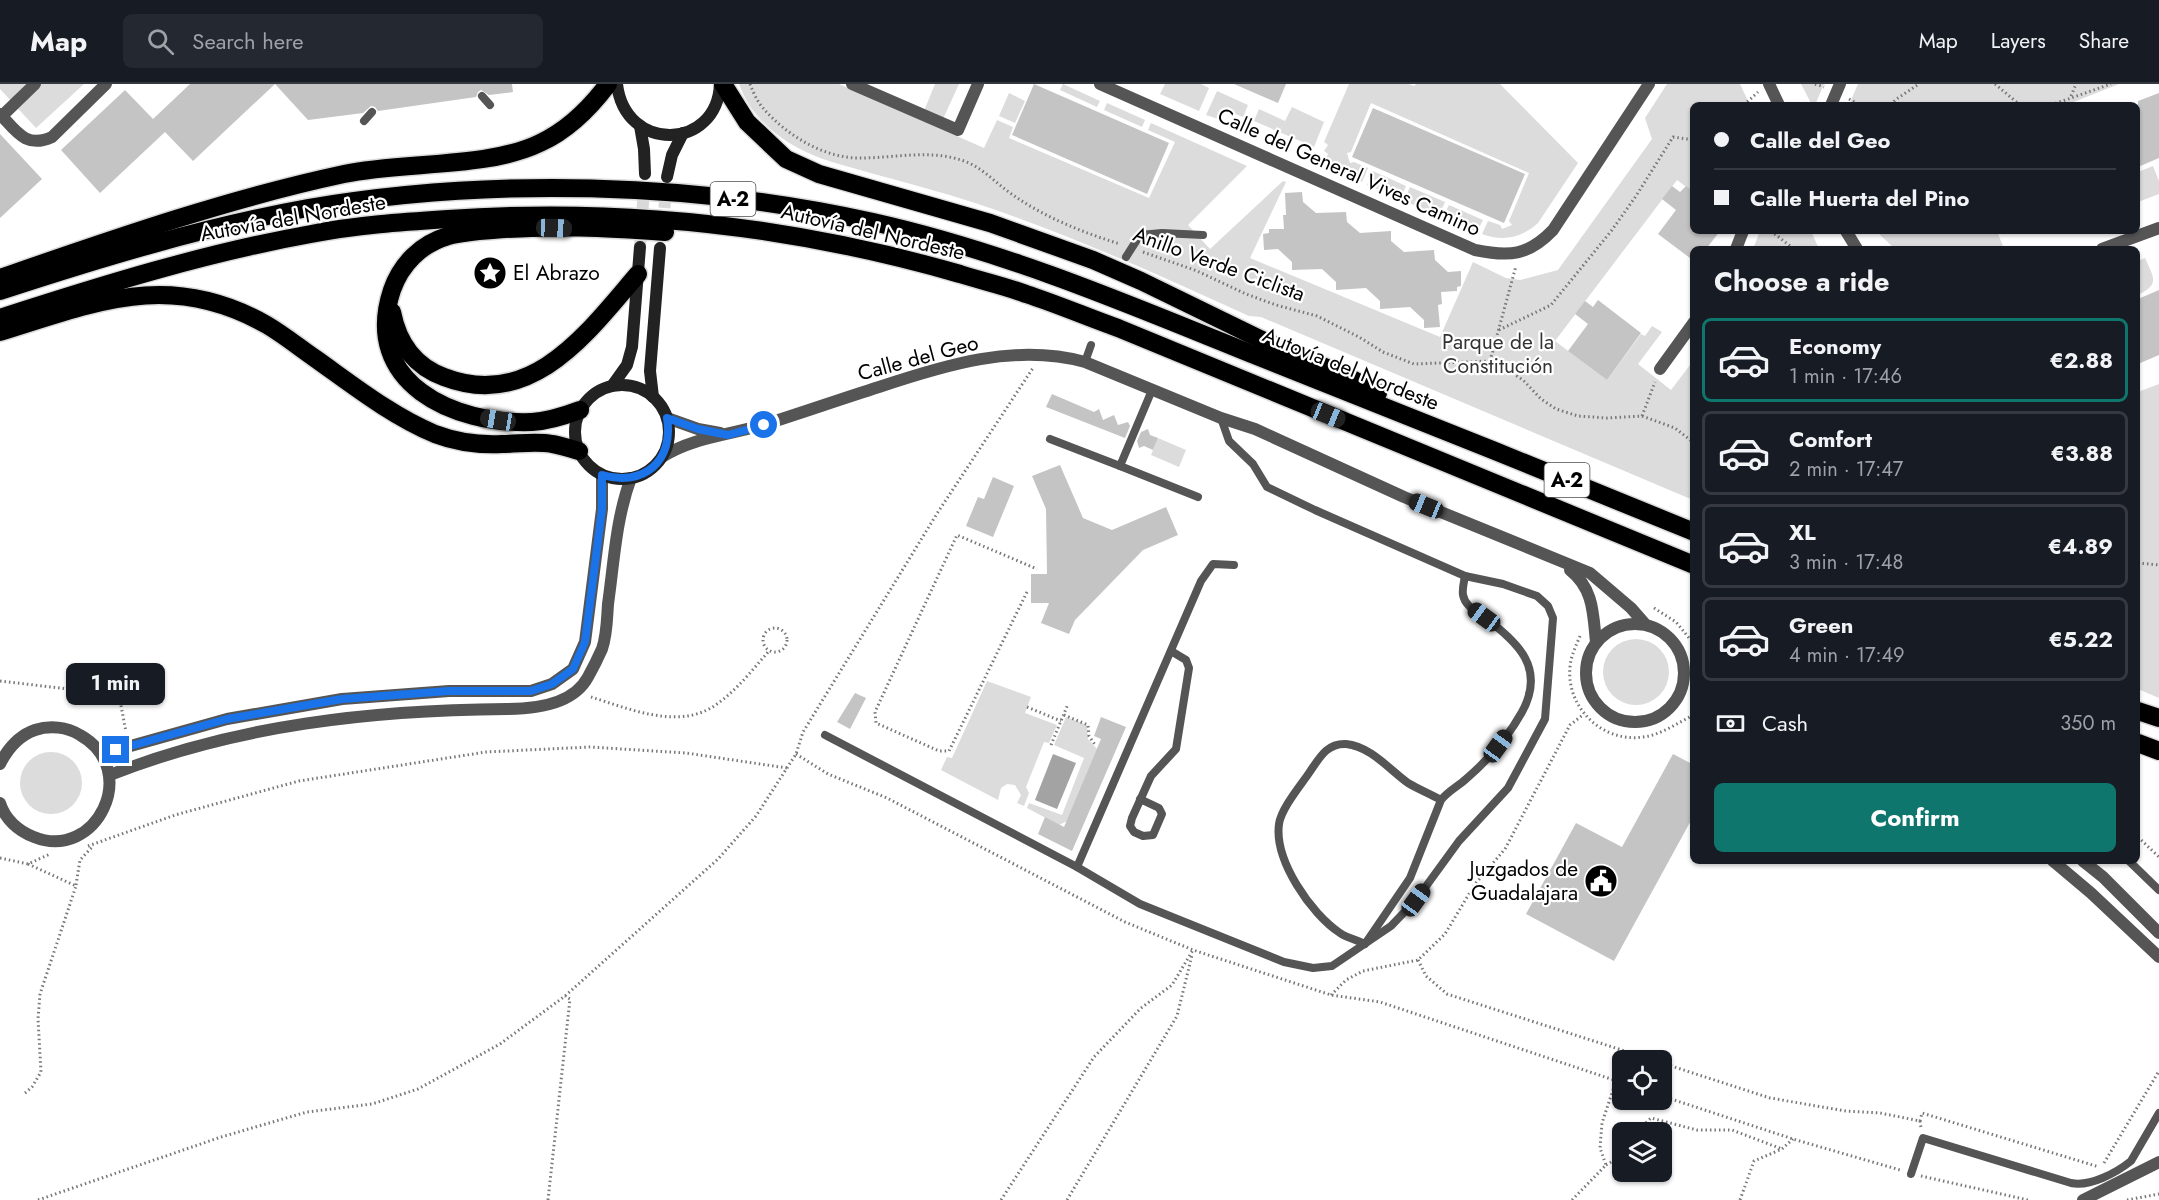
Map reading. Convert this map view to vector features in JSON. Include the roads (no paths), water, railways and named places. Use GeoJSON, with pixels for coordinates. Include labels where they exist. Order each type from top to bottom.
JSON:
{"type":"FeatureCollection","features":[{"type":"Feature","properties":{"kind":"highway"},"geometry":{"type":"LineString","coordinates":[[0,278],[194,214],[302,184],[346,174],[489,157],[521,150],[541,143],[577,119],[609,84]]}},
{"type":"Feature","properties":{"kind":"highway"},"geometry":{"type":"LineString","coordinates":[[722,84],[747,122],[786,159],[819,174],[990,223],[1093,260],[1142,281],[1260,339],[1350,378],[1440,428]]}},
{"type":"Feature","properties":{"kind":"highway","name":"Autovía del Nordeste"},"geometry":{"type":"LineString","coordinates":[[0,291],[164,240],[330,205],[413,194],[516,189],[602,190],[748,201],[868,221],[977,250],[1130,304],[1690,530]]}},
{"type":"Feature","properties":{"kind":"highway","name":"Autovía del Nordeste"},"geometry":{"type":"LineString","coordinates":[[0,318],[170,265],[237,248],[313,233],[396,222],[544,215],[603,215],[745,228],[891,256],[1024,293],[1129,333],[1690,564]]}},
{"type":"Feature","properties":{"kind":"highway"},"geometry":{"type":"LineString","coordinates":[[580,410],[548,420],[506,421],[455,411],[429,399],[402,373],[390,351],[385,326],[395,282],[411,258],[435,241],[461,233],[554,228],[647,231],[742,240],[859,260],[921,275],[1024,293]]}},
{"type":"Feature","properties":{"kind":"highway"},"geometry":{"type":"LineString","coordinates":[[390,296],[395,326],[400,338],[416,361],[427,369],[453,381],[495,384],[520,379],[538,372],[563,356],[586,334],[638,274]]}},
{"type":"Feature","properties":{"kind":"highway"},"geometry":{"type":"LineString","coordinates":[[0,332],[104,301],[129,296],[177,295],[203,300],[228,307],[269,326],[379,404],[439,435],[483,443],[554,444],[579,451]]}},
{"type":"Feature","properties":{"kind":"highway"},"geometry":{"type":"LineString","coordinates":[[2140,712],[2159,718]]}},
{"type":"Feature","properties":{"kind":"highway"},"geometry":{"type":"LineString","coordinates":[[2140,744],[2159,752]]}},
{"type":"Feature","properties":{"kind":"main road"},"geometry":{"type":"LineString","coordinates":[[617,84],[623,107],[630,118],[653,133],[668,135],[696,128],[707,119],[715,107],[722,84]]}},
{"type":"Feature","properties":{"kind":"main road"},"geometry":{"type":"LineString","coordinates":[[640,126],[645,174]]}},
{"type":"Feature","properties":{"kind":"main road"},"geometry":{"type":"LineString","coordinates":[[668,177],[672,155],[683,133]]}},
{"type":"Feature","properties":{"kind":"main road"},"geometry":{"type":"LineString","coordinates":[[612,386],[627,365],[632,347],[640,247]]}},
{"type":"Feature","properties":{"kind":"main road"},"geometry":{"type":"LineString","coordinates":[[652,397],[650,371],[660,248]]}},
{"type":"Feature","properties":{"kind":"main road"},"geometry":{"type":"LineString","coordinates":[[627,385],[640,389],[652,397],[661,406],[667,418],[668,438],[662,457],[648,471],[631,478],[616,479],[602,475],[588,465],[579,451],[575,431],[580,410],[593,395],[612,386],[627,385]]}},
{"type":"Feature","properties":{"kind":"street"},"geometry":{"type":"LineString","coordinates":[[34,84],[1,115],[25,139],[35,143],[52,137],[106,84]]}},
{"type":"Feature","properties":{"kind":"street"},"geometry":{"type":"LineString","coordinates":[[852,84],[958,130],[978,84]]}},
{"type":"Feature","properties":{"kind":"street","name":"Calle del General Vives Camino"},"geometry":{"type":"LineString","coordinates":[[1100,84],[1475,250],[1494,254],[1520,253],[1541,242],[1553,230],[1649,84]]}},
{"type":"Feature","properties":{"kind":"street"},"geometry":{"type":"LineString","coordinates":[[1831,102],[1840,84]]}},
{"type":"Feature","properties":{"kind":"street"},"geometry":{"type":"LineString","coordinates":[[1764,88],[1776,102]]}},
{"type":"Feature","properties":{"kind":"street"},"geometry":{"type":"LineString","coordinates":[[2110,246],[2159,228]]}},
{"type":"Feature","properties":{"kind":"street"},"geometry":{"type":"LineString","coordinates":[[1660,369],[1690,328]]}},
{"type":"Feature","properties":{"kind":"street","name":"Calle del Geo"},"geometry":{"type":"LineString","coordinates":[[662,457],[696,441],[728,435],[930,370],[973,359],[1042,354],[1062,356],[1085,362],[1221,418],[1255,429],[1404,497],[1590,573],[1645,624]]}},
{"type":"Feature","properties":{"kind":"street","name":"Calle del Geo"},"geometry":{"type":"LineString","coordinates":[[667,418],[698,429],[728,435]]}},
{"type":"Feature","properties":{"kind":"street"},"geometry":{"type":"LineString","coordinates":[[102,754],[227,719],[342,699],[449,691],[531,691],[552,684],[573,669],[585,642],[602,509],[602,475]]}},
{"type":"Feature","properties":{"kind":"street"},"geometry":{"type":"LineString","coordinates":[[110,775],[231,737],[344,717],[450,710],[534,709],[560,701],[575,692],[587,680],[603,647],[621,511],[631,478]]}},
{"type":"Feature","properties":{"kind":"street","name":"Calle del Geo"},"geometry":{"type":"LineString","coordinates":[[1558,560],[1582,579],[1587,589],[1592,604],[1596,642]]}},
{"type":"Feature","properties":{"kind":"street"},"geometry":{"type":"LineString","coordinates":[[1627,624],[1645,624],[1662,631],[1688,662],[1679,696],[1668,711],[1652,720],[1634,723],[1616,719],[1600,710],[1590,694],[1585,677],[1587,659],[1596,642],[1609,630],[1627,624]]}},
{"type":"Feature","properties":{"kind":"street"},"geometry":{"type":"LineString","coordinates":[[1679,696],[1690,695]]}},
{"type":"Feature","properties":{"kind":"street"},"geometry":{"type":"LineString","coordinates":[[0,764],[6,751],[20,738],[36,730],[55,727],[73,731],[89,740],[102,754],[110,775],[108,801],[104,809],[94,824],[72,839],[45,841],[20,831],[1,808]]}},
{"type":"Feature","properties":{"kind":"street"},"geometry":{"type":"LineString","coordinates":[[2057,864],[2159,957]]}},
{"type":"Feature","properties":{"kind":"street"},"geometry":{"type":"LineString","coordinates":[[2086,864],[2159,933]]}},
{"type":"Feature","properties":{"kind":"street"},"geometry":{"type":"LineString","coordinates":[[2083,1200],[2159,1162]]}},
{"type":"Feature","properties":{"kind":"lane"},"geometry":{"type":"LineString","coordinates":[[482,96],[490,105]]}},
{"type":"Feature","properties":{"kind":"lane"},"geometry":{"type":"LineString","coordinates":[[364,121],[372,112]]}},
{"type":"Feature","properties":{"kind":"lane"},"geometry":{"type":"LineString","coordinates":[[1126,257],[1140,236],[1162,233],[1203,235]]}},
{"type":"Feature","properties":{"kind":"lane"},"geometry":{"type":"LineString","coordinates":[[1085,362],[1091,345]]}},
{"type":"Feature","properties":{"kind":"lane"},"geometry":{"type":"LineString","coordinates":[[1120,466],[1152,390]]}},
{"type":"Feature","properties":{"kind":"lane"},"geometry":{"type":"LineString","coordinates":[[825,735],[1077,867],[1140,904],[1284,962],[1313,968],[1332,966],[1391,926],[1416,900],[1459,841],[1508,788],[1545,719],[1553,618],[1548,606],[1537,596],[1503,584],[1465,576],[1267,487],[1253,464],[1229,441],[1221,418]]}},
{"type":"Feature","properties":{"kind":"lane"},"geometry":{"type":"LineString","coordinates":[[1050,439],[1198,496]]}},
{"type":"Feature","properties":{"kind":"lane"},"geometry":{"type":"LineString","coordinates":[[1077,867],[1201,581],[1213,564],[1234,565]]}},
{"type":"Feature","properties":{"kind":"lane"},"geometry":{"type":"LineString","coordinates":[[1365,944],[1410,878],[1441,800],[1448,791],[1465,780],[1498,746],[1528,700],[1529,664],[1521,649],[1504,632],[1467,605],[1463,594],[1465,576]]}},
{"type":"Feature","properties":{"kind":"lane"},"geometry":{"type":"LineString","coordinates":[[1140,799],[1159,808],[1162,814],[1153,835],[1143,836],[1134,832],[1130,826],[1132,818],[1140,799],[1151,776],[1176,749],[1190,668],[1185,660],[1171,651]]}},
{"type":"Feature","properties":{"kind":"lane"},"geometry":{"type":"LineString","coordinates":[[1365,944],[1342,934],[1326,922],[1302,893],[1287,864],[1280,842],[1279,823],[1288,803],[1323,752],[1333,745],[1347,744],[1364,750],[1410,784],[1441,800]]}},
{"type":"Feature","properties":{"kind":"lane"},"geometry":{"type":"LineString","coordinates":[[2132,864],[2159,890]]}},
{"type":"Feature","properties":{"kind":"lane"},"geometry":{"type":"LineString","coordinates":[[1911,1174],[1923,1138],[2079,1185],[2088,1184],[2124,1167],[2131,1161],[2159,1113]]}},
{"type":"Feature","properties":{"kind":"tunnel"},"geometry":{"type":"LineString","coordinates":[[640,247],[645,174]]}},
{"type":"Feature","properties":{"kind":"tunnel"},"geometry":{"type":"LineString","coordinates":[[663,226],[666,187]]}},
{"type":"Feature","properties":{"kind":"place","name":"El Abrazo"},"geometry":{"type":"Point","coordinates":[490,273]}},
{"type":"Feature","properties":{"kind":"place","name":"Juzgados de Guadalajara"},"geometry":{"type":"Point","coordinates":[1601,881]}},
{"type":"Feature","properties":{"kind":"park label","name":"Parque de la Constitución"},"geometry":{"type":"Point","coordinates":[1498,354]}}]}
